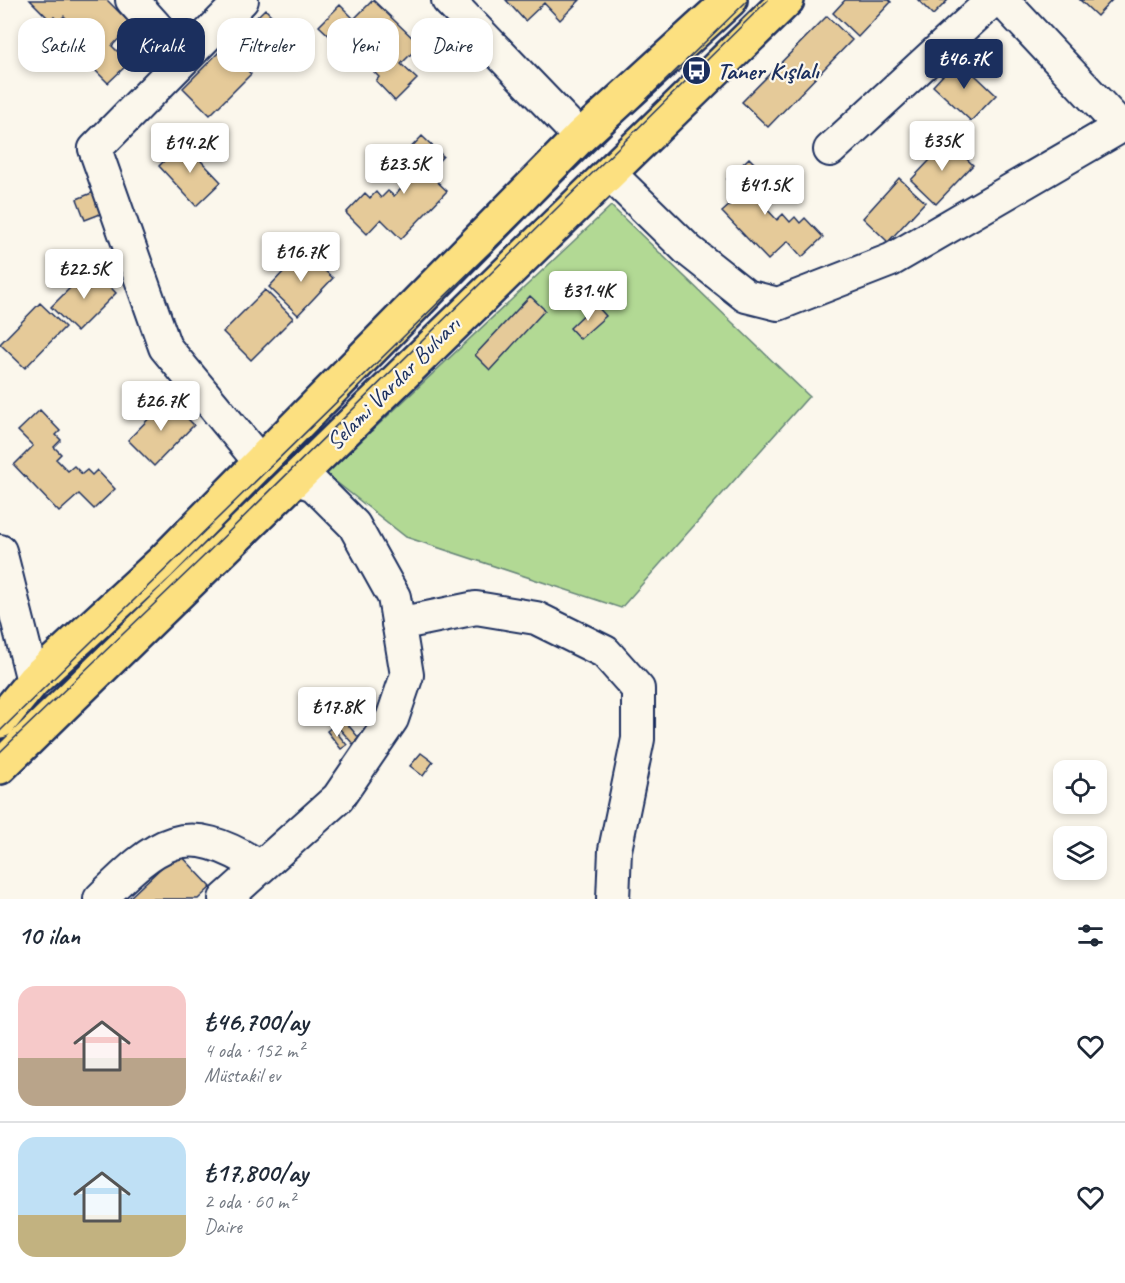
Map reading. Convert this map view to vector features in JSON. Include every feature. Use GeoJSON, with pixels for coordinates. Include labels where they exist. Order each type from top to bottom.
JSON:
{"type":"FeatureCollection","features":[{"type":"Feature","properties":{"kind":"main road","name":"Selami Vardar Bulvarı"},"geometry":{"type":"LineString","coordinates":[[0,721],[33,681],[161,563],[580,137],[730,0]]}},
{"type":"Feature","properties":{"kind":"main road","name":"Selami Vardar Bulvarı"},"geometry":{"type":"LineString","coordinates":[[0,767],[787,0]]}},
{"type":"Feature","properties":{"kind":"street"},"geometry":{"type":"LineString","coordinates":[[132,0],[148,18]]}},
{"type":"Feature","properties":{"kind":"street"},"geometry":{"type":"LineString","coordinates":[[205,37],[242,0]]}},
{"type":"Feature","properties":{"kind":"street"},"geometry":{"type":"LineString","coordinates":[[448,0],[580,137]]}},
{"type":"Feature","properties":{"kind":"street"},"geometry":{"type":"LineString","coordinates":[[830,150],[993,0]]}},
{"type":"Feature","properties":{"kind":"street"},"geometry":{"type":"LineString","coordinates":[[610,174],[688,250],[746,296],[778,304],[891,260],[1123,126],[1002,0]]}},
{"type":"Feature","properties":{"kind":"street"},"geometry":{"type":"LineString","coordinates":[[170,72],[95,149],[165,347],[260,462]]}},
{"type":"Feature","properties":{"kind":"street"},"geometry":{"type":"LineString","coordinates":[[100,899],[162,845],[184,839],[234,851],[243,888],[338,798],[392,719],[407,675],[394,597],[354,525],[314,485],[297,479]]}},
{"type":"Feature","properties":{"kind":"street"},"geometry":{"type":"LineString","coordinates":[[0,551],[33,681]]}},
{"type":"Feature","properties":{"kind":"street"},"geometry":{"type":"LineString","coordinates":[[398,624],[476,608],[536,618],[605,652],[638,689],[638,739],[615,850],[613,899]]}},
{"type":"Feature","properties":{"kind":"green space"},"geometry":{"type":"Polygon","coordinates":[[[611,206],[809,396],[621,608],[406,537],[326,474],[611,206]]]}},
{"type":"Feature","properties":{"kind":"building"},"geometry":{"type":"Polygon","coordinates":[[[30,0],[107,0],[125,18],[117,18],[117,41],[112,46],[117,51],[117,72],[120,72],[108,83],[97,72],[105,72],[105,18],[66,18],[64,16],[48,18],[30,0]]]}},
{"type":"Feature","properties":{"kind":"building"},"geometry":{"type":"Polygon","coordinates":[[[373,0],[392,18],[355,18],[373,0]]]}},
{"type":"Feature","properties":{"kind":"building"},"geometry":{"type":"Polygon","coordinates":[[[506,0],[580,0],[560,20],[544,3],[525,21],[506,0]]]}},
{"type":"Feature","properties":{"kind":"building"},"geometry":{"type":"Polygon","coordinates":[[[845,0],[889,0],[891,2],[858,37],[833,13],[845,0]]]}},
{"type":"Feature","properties":{"kind":"building"},"geometry":{"type":"Polygon","coordinates":[[[918,0],[948,0],[933,15],[918,0]]]}},
{"type":"Feature","properties":{"kind":"building"},"geometry":{"type":"Polygon","coordinates":[[[1080,0],[1112,0],[1097,16],[1080,0]]]}},
{"type":"Feature","properties":{"kind":"building"},"geometry":{"type":"Polygon","coordinates":[[[340,5],[353,18],[327,18],[340,5]]]}},
{"type":"Feature","properties":{"kind":"building"},"geometry":{"type":"Polygon","coordinates":[[[265,9],[274,18],[256,18],[265,9]]]}},
{"type":"Feature","properties":{"kind":"building"},"geometry":{"type":"Polygon","coordinates":[[[827,16],[852,40],[768,127],[742,102],[827,16]]]}},
{"type":"Feature","properties":{"kind":"building"},"geometry":{"type":"Polygon","coordinates":[[[327,18],[327,34],[319,26],[327,18]]]}},
{"type":"Feature","properties":{"kind":"building"},"geometry":{"type":"Polygon","coordinates":[[[399,25],[411,36],[411,54],[401,64],[417,79],[395,101],[376,81],[379,77],[374,72],[399,72],[399,25]]]}},
{"type":"Feature","properties":{"kind":"building"},"geometry":{"type":"Polygon","coordinates":[[[217,54],[217,72],[249,72],[251,74],[210,115],[183,88],[199,72],[205,72],[205,66],[217,54]]]}},
{"type":"Feature","properties":{"kind":"building"},"geometry":{"type":"Polygon","coordinates":[[[958,59],[996,95],[971,121],[933,86],[958,59]]]}},
{"type":"Feature","properties":{"kind":"building"},"geometry":{"type":"Polygon","coordinates":[[[422,136],[443,156],[428,173],[447,191],[401,239],[381,219],[367,234],[346,213],[365,193],[370,198],[376,192],[381,198],[388,191],[394,196],[406,184],[400,178],[410,169],[405,164],[408,160],[403,156],[422,136]]]}},
{"type":"Feature","properties":{"kind":"building"},"geometry":{"type":"Polygon","coordinates":[[[948,141],[973,165],[936,204],[911,180],[948,141]]]}},
{"type":"Feature","properties":{"kind":"building"},"geometry":{"type":"Polygon","coordinates":[[[183,142],[221,182],[196,206],[159,166],[183,142]]]}},
{"type":"Feature","properties":{"kind":"building"},"geometry":{"type":"Polygon","coordinates":[[[749,158],[768,177],[763,181],[768,187],[763,192],[770,199],[763,205],[777,220],[783,214],[790,222],[795,217],[800,223],[805,218],[823,237],[802,257],[788,241],[768,260],[722,212],[742,194],[727,179],[749,158]]]}},
{"type":"Feature","properties":{"kind":"building"},"geometry":{"type":"Polygon","coordinates":[[[899,178],[925,202],[888,242],[863,218],[899,178]]]}},
{"type":"Feature","properties":{"kind":"building"},"geometry":{"type":"Polygon","coordinates":[[[99,190],[108,211],[85,220],[77,199],[99,190]]]}},
{"type":"Feature","properties":{"kind":"building"},"geometry":{"type":"Polygon","coordinates":[[[303,251],[333,278],[298,315],[269,287],[303,251]]]}},
{"type":"Feature","properties":{"kind":"building"},"geometry":{"type":"Polygon","coordinates":[[[91,267],[116,293],[77,332],[51,307],[91,267]]]}},
{"type":"Feature","properties":{"kind":"building"},"geometry":{"type":"Polygon","coordinates":[[[265,290],[293,318],[251,360],[223,332],[265,290]]]}},
{"type":"Feature","properties":{"kind":"building"},"geometry":{"type":"Polygon","coordinates":[[[530,296],[545,310],[490,370],[475,355],[530,296]]]}},
{"type":"Feature","properties":{"kind":"building"},"geometry":{"type":"Polygon","coordinates":[[[40,303],[65,327],[25,368],[0,344],[40,303]]]}},
{"type":"Feature","properties":{"kind":"building"},"geometry":{"type":"Polygon","coordinates":[[[595,304],[606,316],[580,339],[570,328],[595,304]]]}},
{"type":"Feature","properties":{"kind":"building"},"geometry":{"type":"Polygon","coordinates":[[[168,399],[194,425],[154,466],[128,440],[168,399]]]}},
{"type":"Feature","properties":{"kind":"building"},"geometry":{"type":"Polygon","coordinates":[[[40,410],[60,431],[56,435],[61,440],[54,447],[61,454],[56,459],[68,471],[74,466],[82,474],[87,470],[92,475],[97,470],[115,489],[94,509],[79,494],[59,512],[14,465],[33,446],[18,431],[40,410]]]}},
{"type":"Feature","properties":{"kind":"building"},"geometry":{"type":"Polygon","coordinates":[[[338,713],[359,738],[353,744],[331,719],[338,713]]]}},
{"type":"Feature","properties":{"kind":"building"},"geometry":{"type":"Polygon","coordinates":[[[332,727],[347,745],[341,749],[327,731],[332,727]]]}},
{"type":"Feature","properties":{"kind":"building"},"geometry":{"type":"Polygon","coordinates":[[[421,753],[433,762],[423,776],[410,766],[421,753]]]}},
{"type":"Feature","properties":{"kind":"building"},"geometry":{"type":"Polygon","coordinates":[[[178,852],[211,887],[198,899],[128,899],[178,852]]]}},
{"type":"Feature","properties":{"kind":"tram line"},"geometry":{"type":"LineString","coordinates":[[0,731],[748,0]]}},
{"type":"Feature","properties":{"kind":"tram line"},"geometry":{"type":"LineString","coordinates":[[0,752],[199,561],[768,0]]}},
{"type":"Feature","properties":{"kind":"place","name":"Taner Kışlalı"},"geometry":{"type":"Point","coordinates":[696,71]}}]}
